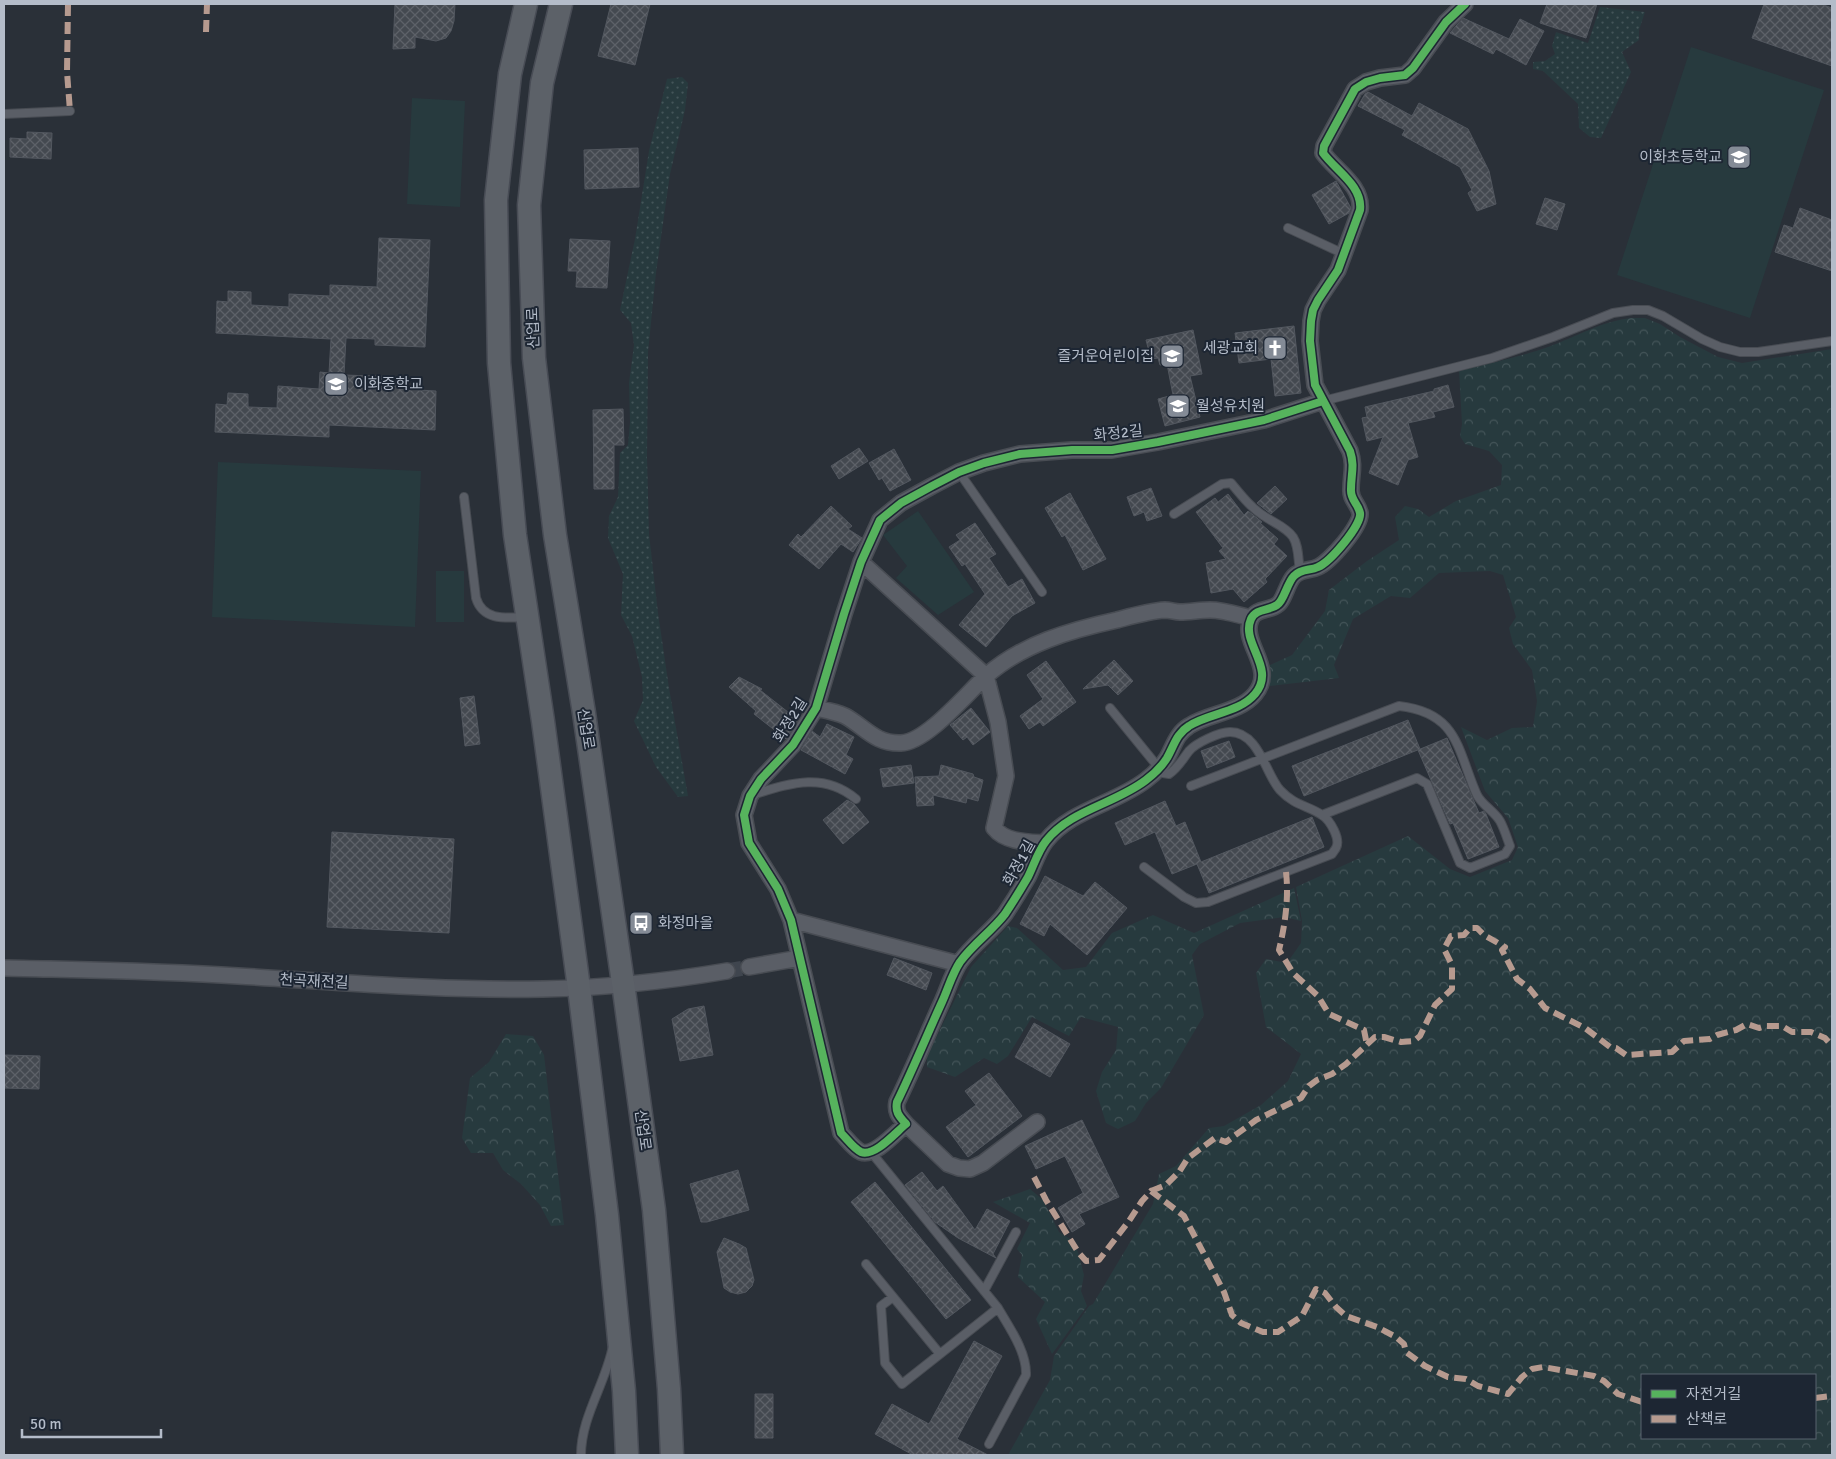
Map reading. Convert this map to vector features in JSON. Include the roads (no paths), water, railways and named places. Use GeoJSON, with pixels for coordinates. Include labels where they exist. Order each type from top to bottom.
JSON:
{"type":"FeatureCollection","features":[{"type":"Feature","properties":{"kind":"main road"},"geometry":{"type":"LineString","coordinates":[[526,4],[510,74],[496,200],[500,363],[516,535],[579,988],[607,1215],[624,1392],[627,1455]]}},
{"type":"Feature","properties":{"kind":"main road","name":"산업로"},"geometry":{"type":"LineString","coordinates":[[560,4],[542,83],[529,204],[534,358],[555,535],[584,713],[624,983],[654,1210],[669,1389],[672,1455]]}},
{"type":"Feature","properties":{"kind":"street"},"geometry":{"type":"LineString","coordinates":[[816,708],[842,715],[858,724],[871,736],[887,742],[903,743],[917,738],[936,724],[966,698],[986,676],[1032,646],[1082,628],[1165,610],[1181,612],[1211,610],[1251,618],[1258,611],[1276,606],[1282,601],[1288,584],[1300,571],[1318,568],[1329,558],[1359,521],[1360,513],[1351,497],[1354,462],[1350,450],[1315,385],[1310,341],[1310,321],[1313,310],[1338,270],[1360,210],[1361,201],[1351,183],[1324,153],[1324,146],[1355,89],[1366,82],[1380,78],[1405,75],[1413,68],[1446,22],[1465,4]]}},
{"type":"Feature","properties":{"kind":"street","name":"화정2길"},"geometry":{"type":"LineString","coordinates":[[791,920],[778,889],[749,843],[744,815],[750,796],[761,780],[793,745],[816,708],[861,562],[880,520],[901,503],[959,472],[984,463],[1020,454],[1072,450],[1112,450],[1158,442],[1264,420],[1323,402]]}},
{"type":"Feature","properties":{"kind":"street"},"geometry":{"type":"LineString","coordinates":[[861,562],[986,676],[998,722],[1006,776],[994,828],[1000,836],[1026,842],[1044,843]]}},
{"type":"Feature","properties":{"kind":"street","name":"화정1길"},"geometry":{"type":"LineString","coordinates":[[906,1124],[897,1114],[897,1102],[959,964],[977,942],[1004,916],[1027,879],[1044,843],[1058,828],[1087,811],[1122,796],[1145,780],[1159,768],[1179,733],[1191,725],[1244,703],[1255,694],[1262,683],[1262,671],[1249,629],[1251,618]]}},
{"type":"Feature","properties":{"kind":"street"},"geometry":{"type":"LineString","coordinates":[[959,964],[791,920],[841,1133],[858,1151],[862,1153],[871,1152],[876,1150],[906,1124],[948,1164],[958,1168],[970,1168],[983,1163],[1037,1122]]}},
{"type":"Feature","properties":{"kind":"street"},"geometry":{"type":"LineString","coordinates":[[749,967],[800,958]]}},
{"type":"Feature","properties":{"kind":"street","name":"천곡재전길"},"geometry":{"type":"LineString","coordinates":[[4,968],[185,973],[405,986],[508,989],[579,988],[693,977],[726,971]]}},
{"type":"Feature","properties":{"kind":"lane"},"geometry":{"type":"LineString","coordinates":[[4,114],[70,111]]}},
{"type":"Feature","properties":{"kind":"lane"},"geometry":{"type":"LineString","coordinates":[[1288,228],[1344,254]]}},
{"type":"Feature","properties":{"kind":"lane"},"geometry":{"type":"LineString","coordinates":[[1323,402],[1492,358],[1553,337],[1613,313],[1633,310],[1648,310],[1663,316],[1702,339],[1720,347],[1740,352],[1758,352],[1832,341]]}},
{"type":"Feature","properties":{"kind":"lane"},"geometry":{"type":"LineString","coordinates":[[959,472],[1042,592]]}},
{"type":"Feature","properties":{"kind":"lane"},"geometry":{"type":"LineString","coordinates":[[1174,514],[1222,484],[1231,483],[1252,506],[1264,516],[1285,528],[1293,537],[1297,547],[1300,571]]}},
{"type":"Feature","properties":{"kind":"lane"},"geometry":{"type":"LineString","coordinates":[[464,497],[476,598],[479,607],[486,613],[496,617],[528,617]]}},
{"type":"Feature","properties":{"kind":"lane"},"geometry":{"type":"LineString","coordinates":[[1191,786],[1400,706],[1415,708],[1433,716],[1454,736],[1478,797],[1500,821],[1510,846],[1505,854],[1470,868],[1460,864],[1427,784],[1417,778],[1322,815]]}},
{"type":"Feature","properties":{"kind":"lane"},"geometry":{"type":"LineString","coordinates":[[1110,708],[1163,773],[1169,774],[1176,769],[1190,750],[1198,744],[1224,733],[1232,732],[1241,735],[1252,744],[1263,758],[1278,788],[1298,805],[1322,815],[1329,822],[1337,840],[1337,848],[1332,854],[1208,902],[1196,903],[1184,897],[1144,867]]}},
{"type":"Feature","properties":{"kind":"lane"},"geometry":{"type":"LineString","coordinates":[[750,796],[781,786],[818,782],[845,790],[856,800]]}},
{"type":"Feature","properties":{"kind":"lane"},"geometry":{"type":"LineString","coordinates":[[871,1152],[998,1308],[1012,1333],[1026,1366],[1026,1376],[989,1444]]}},
{"type":"Feature","properties":{"kind":"lane"},"geometry":{"type":"LineString","coordinates":[[984,1290],[1016,1232]]}},
{"type":"Feature","properties":{"kind":"lane"},"geometry":{"type":"LineString","coordinates":[[866,1264],[940,1354]]}},
{"type":"Feature","properties":{"kind":"lane"},"geometry":{"type":"LineString","coordinates":[[893,1297],[881,1306],[885,1363],[902,1384],[998,1308]]}},
{"type":"Feature","properties":{"kind":"lane"},"geometry":{"type":"LineString","coordinates":[[580,1455],[580,1443],[585,1425],[611,1354],[618,1322]]}},
{"type":"Feature","properties":{"kind":"tunnel"},"geometry":{"type":"LineString","coordinates":[[727,971],[749,967]]}},
{"type":"Feature","properties":{"kind":"place","name":"이화초등학교"},"geometry":{"type":"Point","coordinates":[1739,157]}},
{"type":"Feature","properties":{"kind":"place","name":"세광교회"},"geometry":{"type":"Point","coordinates":[1275,348]}},
{"type":"Feature","properties":{"kind":"place","name":"즐거운어린이집"},"geometry":{"type":"Point","coordinates":[1172,356]}},
{"type":"Feature","properties":{"kind":"place","name":"이화중학교"},"geometry":{"type":"Point","coordinates":[336,384]}},
{"type":"Feature","properties":{"kind":"place","name":"월성유치원"},"geometry":{"type":"Point","coordinates":[1178,406]}},
{"type":"Feature","properties":{"kind":"place","name":"화정마을"},"geometry":{"type":"Point","coordinates":[641,923]}}]}
